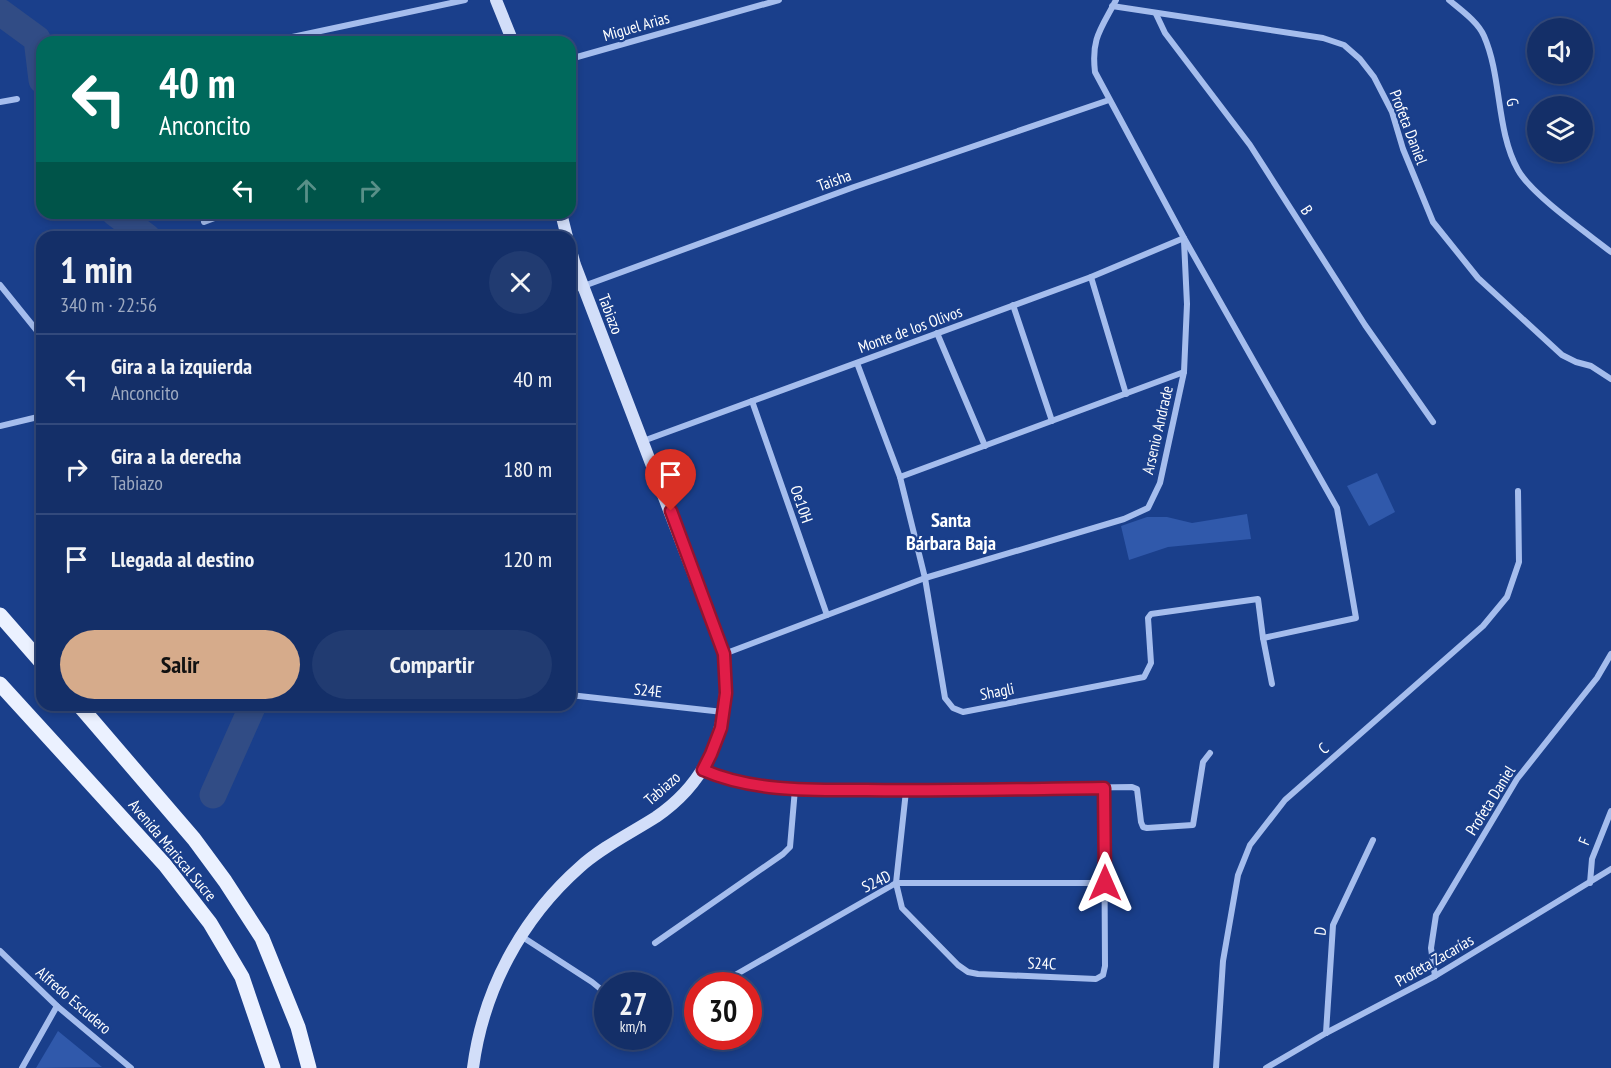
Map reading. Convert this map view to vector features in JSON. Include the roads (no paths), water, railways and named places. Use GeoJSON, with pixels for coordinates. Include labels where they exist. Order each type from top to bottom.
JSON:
{"type":"FeatureCollection","features":[{"type":"Feature","properties":{"kind":"main road"},"geometry":{"type":"LineString","coordinates":[[0,615],[36,656]]}},
{"type":"Feature","properties":{"kind":"main road","name":"Avenida Mariscal Sucre"},"geometry":{"type":"LineString","coordinates":[[0,684],[165,865],[210,923],[242,977],[273,1068]]}},
{"type":"Feature","properties":{"kind":"main road","name":"Avenida Mariscal Sucre"},"geometry":{"type":"LineString","coordinates":[[84,711],[194,839],[250,919],[262,939],[298,1027],[309,1068]]}},
{"type":"Feature","properties":{"kind":"street"},"geometry":{"type":"LineString","coordinates":[[297,36],[465,0]]}},
{"type":"Feature","properties":{"kind":"street"},"geometry":{"type":"LineString","coordinates":[[495,0],[510,36]]}},
{"type":"Feature","properties":{"kind":"street","name":"Miguel Arias"},"geometry":{"type":"LineString","coordinates":[[576,57],[779,0]]}},
{"type":"Feature","properties":{"kind":"street","name":"G"},"geometry":{"type":"LineString","coordinates":[[1449,0],[1469,16],[1484,36],[1509,152],[1519,172],[1538,193],[1611,252]]}},
{"type":"Feature","properties":{"kind":"street","name":"Profeta Daniel"},"geometry":{"type":"LineString","coordinates":[[1114,3],[1156,14],[1323,38],[1344,45],[1360,59],[1374,77],[1392,112],[1403,149],[1433,222],[1478,278],[1562,355],[1591,366],[1611,379]]}},
{"type":"Feature","properties":{"kind":"street","name":"Arsenio Andrade"},"geometry":{"type":"LineString","coordinates":[[724,654],[925,578],[1124,519],[1148,508],[1160,483],[1184,372],[1187,304],[1184,238],[1095,72],[1093,52],[1099,32],[1114,3]]}},
{"type":"Feature","properties":{"kind":"street","name":"B"},"geometry":{"type":"LineString","coordinates":[[1156,14],[1164,33],[1250,145],[1365,325],[1433,422]]}},
{"type":"Feature","properties":{"kind":"street"},"geometry":{"type":"LineString","coordinates":[[0,102],[17,99]]}},
{"type":"Feature","properties":{"kind":"street","name":"Taisha"},"geometry":{"type":"LineString","coordinates":[[576,289],[854,186],[1108,100]]}},
{"type":"Feature","properties":{"kind":"street"},"geometry":{"type":"LineString","coordinates":[[204,222],[212,219]]}},
{"type":"Feature","properties":{"kind":"street"},"geometry":{"type":"LineString","coordinates":[[1184,238],[1337,508],[1356,618],[1263,638]]}},
{"type":"Feature","properties":{"kind":"street","name":"Monte de los Olivos"},"geometry":{"type":"LineString","coordinates":[[643,441],[1091,276],[1184,238]]}},
{"type":"Feature","properties":{"kind":"street","name":"Tabiazo"},"geometry":{"type":"LineString","coordinates":[[473,1068],[476,1042],[484,1012],[520,936],[554,892],[581,866],[677,801],[703,770],[715,744],[723,712],[726,677],[724,654],[576,264]]}},
{"type":"Feature","properties":{"kind":"street"},"geometry":{"type":"LineString","coordinates":[[1091,276],[1126,394]]}},
{"type":"Feature","properties":{"kind":"street"},"geometry":{"type":"LineString","coordinates":[[0,285],[36,330]]}},
{"type":"Feature","properties":{"kind":"street"},"geometry":{"type":"LineString","coordinates":[[1013,305],[1052,421]]}},
{"type":"Feature","properties":{"kind":"street"},"geometry":{"type":"LineString","coordinates":[[937,333],[985,446]]}},
{"type":"Feature","properties":{"kind":"street","name":"Shagli"},"geometry":{"type":"LineString","coordinates":[[857,363],[900,477],[925,578],[945,698],[953,708],[963,711],[1144,677],[1151,663],[1148,618],[1154,612],[1258,598],[1272,684]]}},
{"type":"Feature","properties":{"kind":"street"},"geometry":{"type":"LineString","coordinates":[[900,477],[1184,372]]}},
{"type":"Feature","properties":{"kind":"street","name":"Oe10H"},"geometry":{"type":"LineString","coordinates":[[752,401],[827,615]]}},
{"type":"Feature","properties":{"kind":"street"},"geometry":{"type":"LineString","coordinates":[[0,426],[36,417]]}},
{"type":"Feature","properties":{"kind":"street","name":"C"},"geometry":{"type":"LineString","coordinates":[[1216,1068],[1223,962],[1238,875],[1250,845],[1285,800],[1483,626],[1507,597],[1519,562],[1518,491]]}},
{"type":"Feature","properties":{"kind":"street","name":"Profeta Daniel"},"geometry":{"type":"LineString","coordinates":[[1435,976],[1431,948],[1436,915],[1517,778],[1597,678],[1611,654]]}},
{"type":"Feature","properties":{"kind":"street","name":"S24E"},"geometry":{"type":"LineString","coordinates":[[576,696],[723,712]]}},
{"type":"Feature","properties":{"kind":"street"},"geometry":{"type":"LineString","coordinates":[[703,770],[725,780],[795,789],[906,791],[1132,787],[1137,789],[1141,822],[1143,827],[1147,828],[1193,825],[1203,762],[1210,753]]}},
{"type":"Feature","properties":{"kind":"street"},"geometry":{"type":"LineString","coordinates":[[1104,788],[1105,883]]}},
{"type":"Feature","properties":{"kind":"street"},"geometry":{"type":"LineString","coordinates":[[655,943],[790,847],[795,789]]}},
{"type":"Feature","properties":{"kind":"street"},"geometry":{"type":"LineString","coordinates":[[896,884],[906,791]]}},
{"type":"Feature","properties":{"kind":"street","name":"F"},"geometry":{"type":"LineString","coordinates":[[1590,883],[1592,859],[1611,811]]}},
{"type":"Feature","properties":{"kind":"street","name":"D"},"geometry":{"type":"LineString","coordinates":[[1326,1034],[1334,925],[1374,840]]}},
{"type":"Feature","properties":{"kind":"street","name":"Profeta Zacarías"},"geometry":{"type":"LineString","coordinates":[[1266,1068],[1435,976],[1611,869]]}},
{"type":"Feature","properties":{"kind":"street","name":"S24D"},"geometry":{"type":"LineString","coordinates":[[741,972],[896,884],[1105,883]]}},
{"type":"Feature","properties":{"kind":"street","name":"S24C"},"geometry":{"type":"LineString","coordinates":[[896,884],[902,908],[958,965],[968,972],[1096,979],[1103,975],[1105,883]]}},
{"type":"Feature","properties":{"kind":"street"},"geometry":{"type":"LineString","coordinates":[[520,936],[594,984]]}},
{"type":"Feature","properties":{"kind":"street","name":"Alfredo Escudero"},"geometry":{"type":"LineString","coordinates":[[0,951],[57,1006],[131,1068]]}},
{"type":"Feature","properties":{"kind":"street"},"geometry":{"type":"LineString","coordinates":[[22,1068],[57,1006]]}},
{"type":"Feature","properties":{"kind":"waterway"},"geometry":{"type":"LineString","coordinates":[[0,12],[36,38]]}},
{"type":"Feature","properties":{"kind":"waterway"},"geometry":{"type":"LineString","coordinates":[[123,219],[139,231]]}},
{"type":"Feature","properties":{"kind":"waterway"},"geometry":{"type":"LineString","coordinates":[[213,795],[250,711]]}},
{"type":"Feature","properties":{"kind":"district","name":"Santa Bárbara Baja"},"geometry":{"type":"Point","coordinates":[951,532]}}]}
